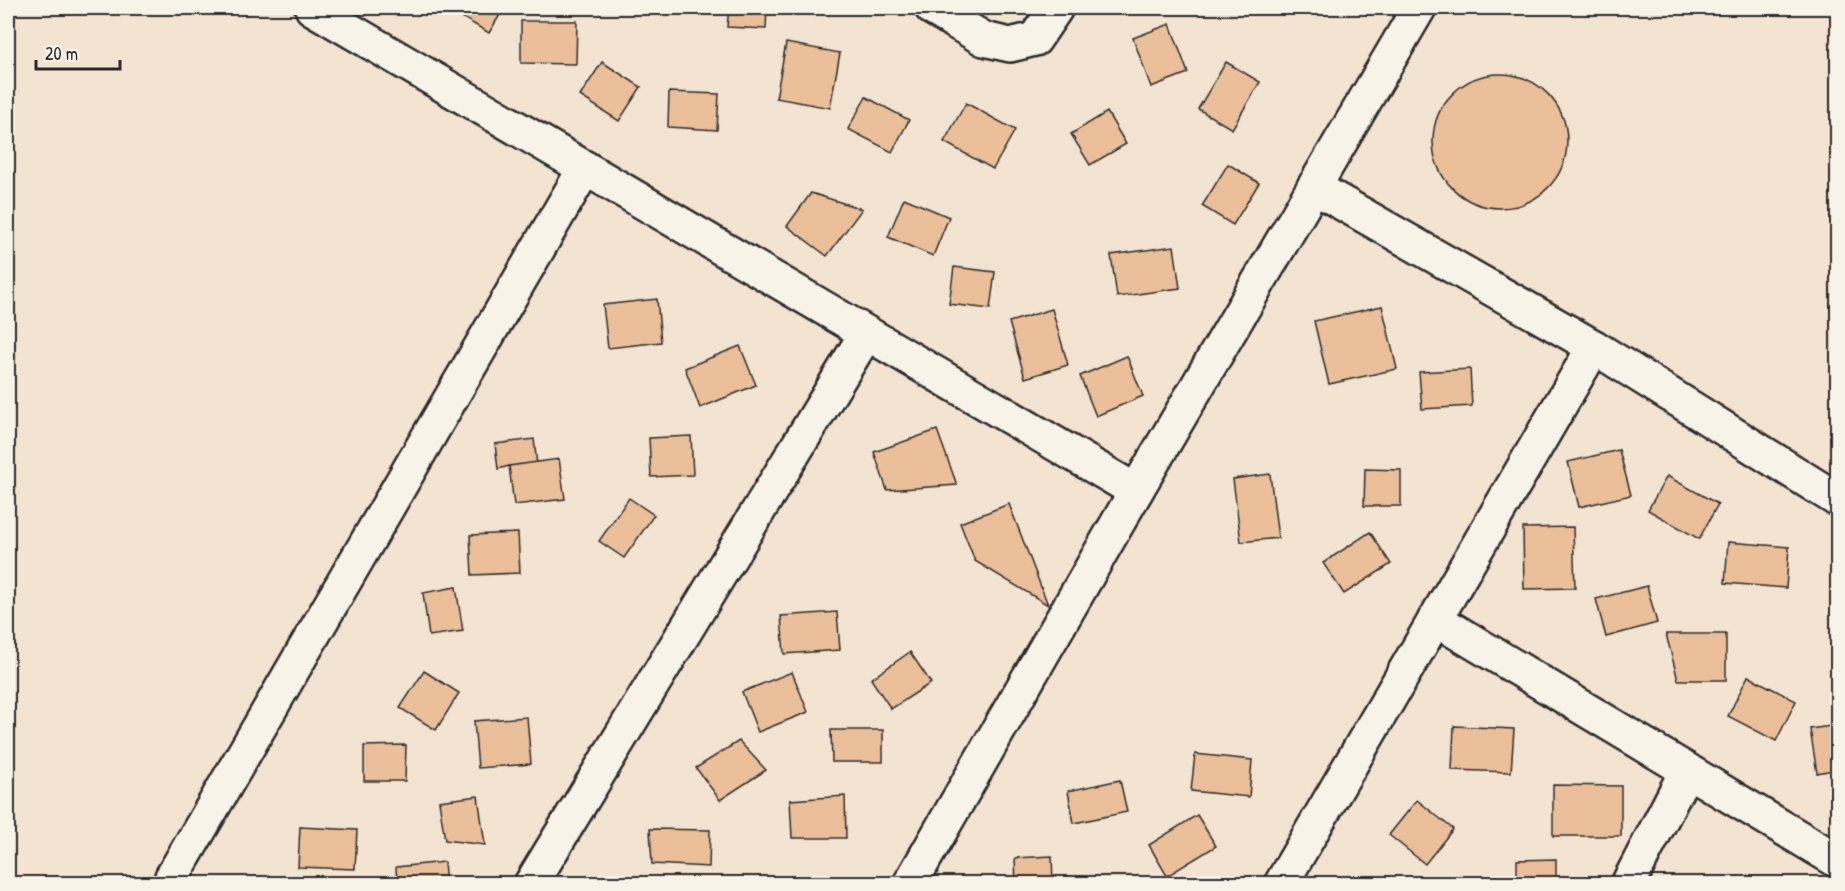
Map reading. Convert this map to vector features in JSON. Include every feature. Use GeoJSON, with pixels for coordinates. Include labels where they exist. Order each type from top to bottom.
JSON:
{"type":"FeatureCollection","features":[{"type":"Feature","properties":{"kind":"street"},"geometry":{"type":"LineString","coordinates":[[312,8],[1136,491]]}},
{"type":"Feature","properties":{"kind":"street"},"geometry":{"type":"LineString","coordinates":[[932,8],[984,39],[1010,45],[1035,39],[1056,8]]}},
{"type":"Feature","properties":{"kind":"street"},"geometry":{"type":"LineString","coordinates":[[910,884],[1136,491],[1419,8]]}},
{"type":"Feature","properties":{"kind":"street"},"geometry":{"type":"LineString","coordinates":[[170,884],[585,168]]}},
{"type":"Feature","properties":{"kind":"street"},"geometry":{"type":"LineString","coordinates":[[1314,187],[1594,347],[1838,500]]}},
{"type":"Feature","properties":{"kind":"street"},"geometry":{"type":"LineString","coordinates":[[531,884],[866,334]]}},
{"type":"Feature","properties":{"kind":"street"},"geometry":{"type":"LineString","coordinates":[[1281,884],[1594,347]]}},
{"type":"Feature","properties":{"kind":"street"},"geometry":{"type":"LineString","coordinates":[[1435,619],[1838,861]]}},
{"type":"Feature","properties":{"kind":"street"},"geometry":{"type":"LineString","coordinates":[[1628,884],[1687,771]]}},
{"type":"Feature","properties":{"kind":"building"},"geometry":{"type":"Polygon","coordinates":[[[455,8],[504,8],[489,33],[453,12],[455,8]]]}},
{"type":"Feature","properties":{"kind":"building"},"geometry":{"type":"Polygon","coordinates":[[[729,8],[767,8],[766,29],[727,27],[729,8]]]}},
{"type":"Feature","properties":{"kind":"building"},"geometry":{"type":"Polygon","coordinates":[[[521,21],[577,21],[576,64],[521,63],[521,21]]]}},
{"type":"Feature","properties":{"kind":"building"},"geometry":{"type":"Polygon","coordinates":[[[1170,24],[1188,73],[1151,87],[1133,38],[1170,24]]]}},
{"type":"Feature","properties":{"kind":"building"},"geometry":{"type":"Polygon","coordinates":[[[786,43],[840,53],[830,108],[776,98],[786,43]]]}},
{"type":"Feature","properties":{"kind":"building"},"geometry":{"type":"Polygon","coordinates":[[[602,62],[641,87],[619,121],[580,96],[602,62]]]}},
{"type":"Feature","properties":{"kind":"building"},"geometry":{"type":"Polygon","coordinates":[[[1226,62],[1260,82],[1232,129],[1198,109],[1226,62]]]}},
{"type":"Feature","properties":{"kind":"building"},"geometry":{"type":"Polygon","coordinates":[[[1500,74],[1526,79],[1548,93],[1562,115],[1567,141],[1562,167],[1548,189],[1526,203],[1500,208],[1474,203],[1452,189],[1438,167],[1433,141],[1438,115],[1452,93],[1474,79],[1500,74]]]}},
{"type":"Feature","properties":{"kind":"building"},"geometry":{"type":"Polygon","coordinates":[[[669,92],[719,94],[717,130],[668,127],[669,92]]]}},
{"type":"Feature","properties":{"kind":"building"},"geometry":{"type":"Polygon","coordinates":[[[866,97],[909,120],[892,152],[848,129],[866,97]]]}},
{"type":"Feature","properties":{"kind":"building"},"geometry":{"type":"Polygon","coordinates":[[[966,103],[1015,130],[993,169],[944,142],[966,103]]]}},
{"type":"Feature","properties":{"kind":"building"},"geometry":{"type":"Polygon","coordinates":[[[1107,112],[1126,144],[1090,165],[1071,134],[1107,112]]]}},
{"type":"Feature","properties":{"kind":"building"},"geometry":{"type":"Polygon","coordinates":[[[1228,164],[1259,183],[1233,225],[1202,206],[1228,164]]]}},
{"type":"Feature","properties":{"kind":"building"},"geometry":{"type":"Polygon","coordinates":[[[811,193],[862,209],[827,256],[787,226],[811,193]]]}},
{"type":"Feature","properties":{"kind":"building"},"geometry":{"type":"Polygon","coordinates":[[[904,198],[949,217],[933,256],[888,237],[904,198]]]}},
{"type":"Feature","properties":{"kind":"building"},"geometry":{"type":"Polygon","coordinates":[[[1174,246],[1180,288],[1117,297],[1111,255],[1174,246]]]}},
{"type":"Feature","properties":{"kind":"building"},"geometry":{"type":"Polygon","coordinates":[[[954,267],[995,272],[990,309],[949,304],[954,267]]]}},
{"type":"Feature","properties":{"kind":"building"},"geometry":{"type":"Polygon","coordinates":[[[657,299],[661,342],[608,348],[603,305],[657,299]]]}},
{"type":"Feature","properties":{"kind":"building"},"geometry":{"type":"Polygon","coordinates":[[[1382,306],[1397,369],[1329,384],[1314,321],[1382,306]]]}},
{"type":"Feature","properties":{"kind":"building"},"geometry":{"type":"Polygon","coordinates":[[[1052,309],[1068,365],[1025,378],[1009,322],[1052,309]]]}},
{"type":"Feature","properties":{"kind":"building"},"geometry":{"type":"Polygon","coordinates":[[[740,346],[756,385],[700,408],[685,368],[740,346]]]}},
{"type":"Feature","properties":{"kind":"building"},"geometry":{"type":"Polygon","coordinates":[[[1127,356],[1143,396],[1096,416],[1080,376],[1127,356]]]}},
{"type":"Feature","properties":{"kind":"building"},"geometry":{"type":"Polygon","coordinates":[[[1470,369],[1472,406],[1422,409],[1419,372],[1470,369]]]}},
{"type":"Feature","properties":{"kind":"building"},"geometry":{"type":"Polygon","coordinates":[[[937,430],[957,485],[887,490],[874,452],[937,430]]]}},
{"type":"Feature","properties":{"kind":"building"},"geometry":{"type":"Polygon","coordinates":[[[691,436],[693,475],[651,477],[649,438],[691,436]]]}},
{"type":"Feature","properties":{"kind":"building"},"geometry":{"type":"Polygon","coordinates":[[[534,439],[537,465],[509,466],[498,469],[495,444],[534,439]]]}},
{"type":"Feature","properties":{"kind":"building"},"geometry":{"type":"Polygon","coordinates":[[[1619,450],[1631,495],[1579,507],[1568,462],[1619,450]]]}},
{"type":"Feature","properties":{"kind":"building"},"geometry":{"type":"Polygon","coordinates":[[[559,459],[565,499],[514,505],[509,466],[559,459]]]}},
{"type":"Feature","properties":{"kind":"building"},"geometry":{"type":"Polygon","coordinates":[[[1365,469],[1401,470],[1401,506],[1364,506],[1365,469]]]}},
{"type":"Feature","properties":{"kind":"building"},"geometry":{"type":"Polygon","coordinates":[[[1270,474],[1278,538],[1241,542],[1233,479],[1270,474]]]}},
{"type":"Feature","properties":{"kind":"building"},"geometry":{"type":"Polygon","coordinates":[[[1667,476],[1718,504],[1699,539],[1648,510],[1667,476]]]}},
{"type":"Feature","properties":{"kind":"building"},"geometry":{"type":"Polygon","coordinates":[[[629,498],[654,515],[624,558],[599,541],[629,498]]]}},
{"type":"Feature","properties":{"kind":"building"},"geometry":{"type":"Polygon","coordinates":[[[1009,504],[1048,605],[975,561],[960,523],[1009,504]]]}},
{"type":"Feature","properties":{"kind":"building"},"geometry":{"type":"Polygon","coordinates":[[[1573,527],[1575,588],[1524,589],[1523,528],[1573,527]]]}},
{"type":"Feature","properties":{"kind":"building"},"geometry":{"type":"Polygon","coordinates":[[[1370,532],[1391,564],[1344,594],[1323,563],[1370,532]]]}},
{"type":"Feature","properties":{"kind":"building"},"geometry":{"type":"Polygon","coordinates":[[[518,533],[520,573],[472,575],[470,535],[518,533]]]}},
{"type":"Feature","properties":{"kind":"building"},"geometry":{"type":"Polygon","coordinates":[[[1728,542],[1789,547],[1786,588],[1725,583],[1728,542]]]}},
{"type":"Feature","properties":{"kind":"building"},"geometry":{"type":"Polygon","coordinates":[[[1647,586],[1657,623],[1606,637],[1596,599],[1647,586]]]}},
{"type":"Feature","properties":{"kind":"building"},"geometry":{"type":"Polygon","coordinates":[[[456,587],[463,631],[429,636],[423,593],[456,587]]]}},
{"type":"Feature","properties":{"kind":"building"},"geometry":{"type":"Polygon","coordinates":[[[837,612],[840,650],[784,654],[781,616],[837,612]]]}},
{"type":"Feature","properties":{"kind":"building"},"geometry":{"type":"Polygon","coordinates":[[[1666,634],[1726,634],[1726,680],[1678,680],[1666,634]]]}},
{"type":"Feature","properties":{"kind":"building"},"geometry":{"type":"Polygon","coordinates":[[[910,652],[931,683],[891,709],[871,679],[910,652]]]}},
{"type":"Feature","properties":{"kind":"building"},"geometry":{"type":"Polygon","coordinates":[[[424,671],[459,693],[436,730],[400,708],[424,671]]]}},
{"type":"Feature","properties":{"kind":"building"},"geometry":{"type":"Polygon","coordinates":[[[792,672],[808,712],[758,732],[742,692],[792,672]]]}},
{"type":"Feature","properties":{"kind":"building"},"geometry":{"type":"Polygon","coordinates":[[[1748,676],[1796,701],[1776,741],[1728,716],[1748,676]]]}},
{"type":"Feature","properties":{"kind":"building"},"geometry":{"type":"Polygon","coordinates":[[[527,717],[531,764],[478,768],[474,721],[527,717]]]}},
{"type":"Feature","properties":{"kind":"building"},"geometry":{"type":"Polygon","coordinates":[[[1838,725],[1838,769],[1817,773],[1810,729],[1838,725]]]}},
{"type":"Feature","properties":{"kind":"building"},"geometry":{"type":"Polygon","coordinates":[[[1454,726],[1514,729],[1511,772],[1452,770],[1454,726]]]}},
{"type":"Feature","properties":{"kind":"building"},"geometry":{"type":"Polygon","coordinates":[[[831,730],[883,730],[883,762],[832,762],[831,730]]]}},
{"type":"Feature","properties":{"kind":"building"},"geometry":{"type":"Polygon","coordinates":[[[739,741],[766,770],[720,800],[696,768],[739,741]]]}},
{"type":"Feature","properties":{"kind":"building"},"geometry":{"type":"Polygon","coordinates":[[[406,745],[405,781],[364,781],[364,746],[406,745]]]}},
{"type":"Feature","properties":{"kind":"building"},"geometry":{"type":"Polygon","coordinates":[[[1195,754],[1252,760],[1249,797],[1191,791],[1195,754]]]}},
{"type":"Feature","properties":{"kind":"building"},"geometry":{"type":"Polygon","coordinates":[[[1120,780],[1127,812],[1074,823],[1068,791],[1120,780]]]}},
{"type":"Feature","properties":{"kind":"building"},"geometry":{"type":"Polygon","coordinates":[[[1553,785],[1621,786],[1621,836],[1553,836],[1553,785]]]}},
{"type":"Feature","properties":{"kind":"building"},"geometry":{"type":"Polygon","coordinates":[[[478,796],[485,845],[445,840],[439,801],[478,796]]]}},
{"type":"Feature","properties":{"kind":"building"},"geometry":{"type":"Polygon","coordinates":[[[845,796],[846,838],[792,838],[790,800],[845,796]]]}},
{"type":"Feature","properties":{"kind":"building"},"geometry":{"type":"Polygon","coordinates":[[[1417,800],[1453,829],[1425,864],[1389,835],[1417,800]]]}},
{"type":"Feature","properties":{"kind":"building"},"geometry":{"type":"Polygon","coordinates":[[[1197,815],[1216,846],[1167,876],[1149,845],[1197,815]]]}},
{"type":"Feature","properties":{"kind":"building"},"geometry":{"type":"Polygon","coordinates":[[[300,827],[357,830],[355,869],[298,867],[300,827]]]}},
{"type":"Feature","properties":{"kind":"building"},"geometry":{"type":"Polygon","coordinates":[[[650,829],[710,830],[709,867],[652,864],[650,829]]]}},
{"type":"Feature","properties":{"kind":"building"},"geometry":{"type":"Polygon","coordinates":[[[1052,856],[1053,884],[1016,884],[1015,858],[1052,856]]]}},
{"type":"Feature","properties":{"kind":"building"},"geometry":{"type":"Polygon","coordinates":[[[1556,859],[1556,884],[1517,884],[1517,860],[1556,859]]]}},
{"type":"Feature","properties":{"kind":"building"},"geometry":{"type":"Polygon","coordinates":[[[444,862],[446,884],[397,884],[396,867],[444,862]]]}}]}
